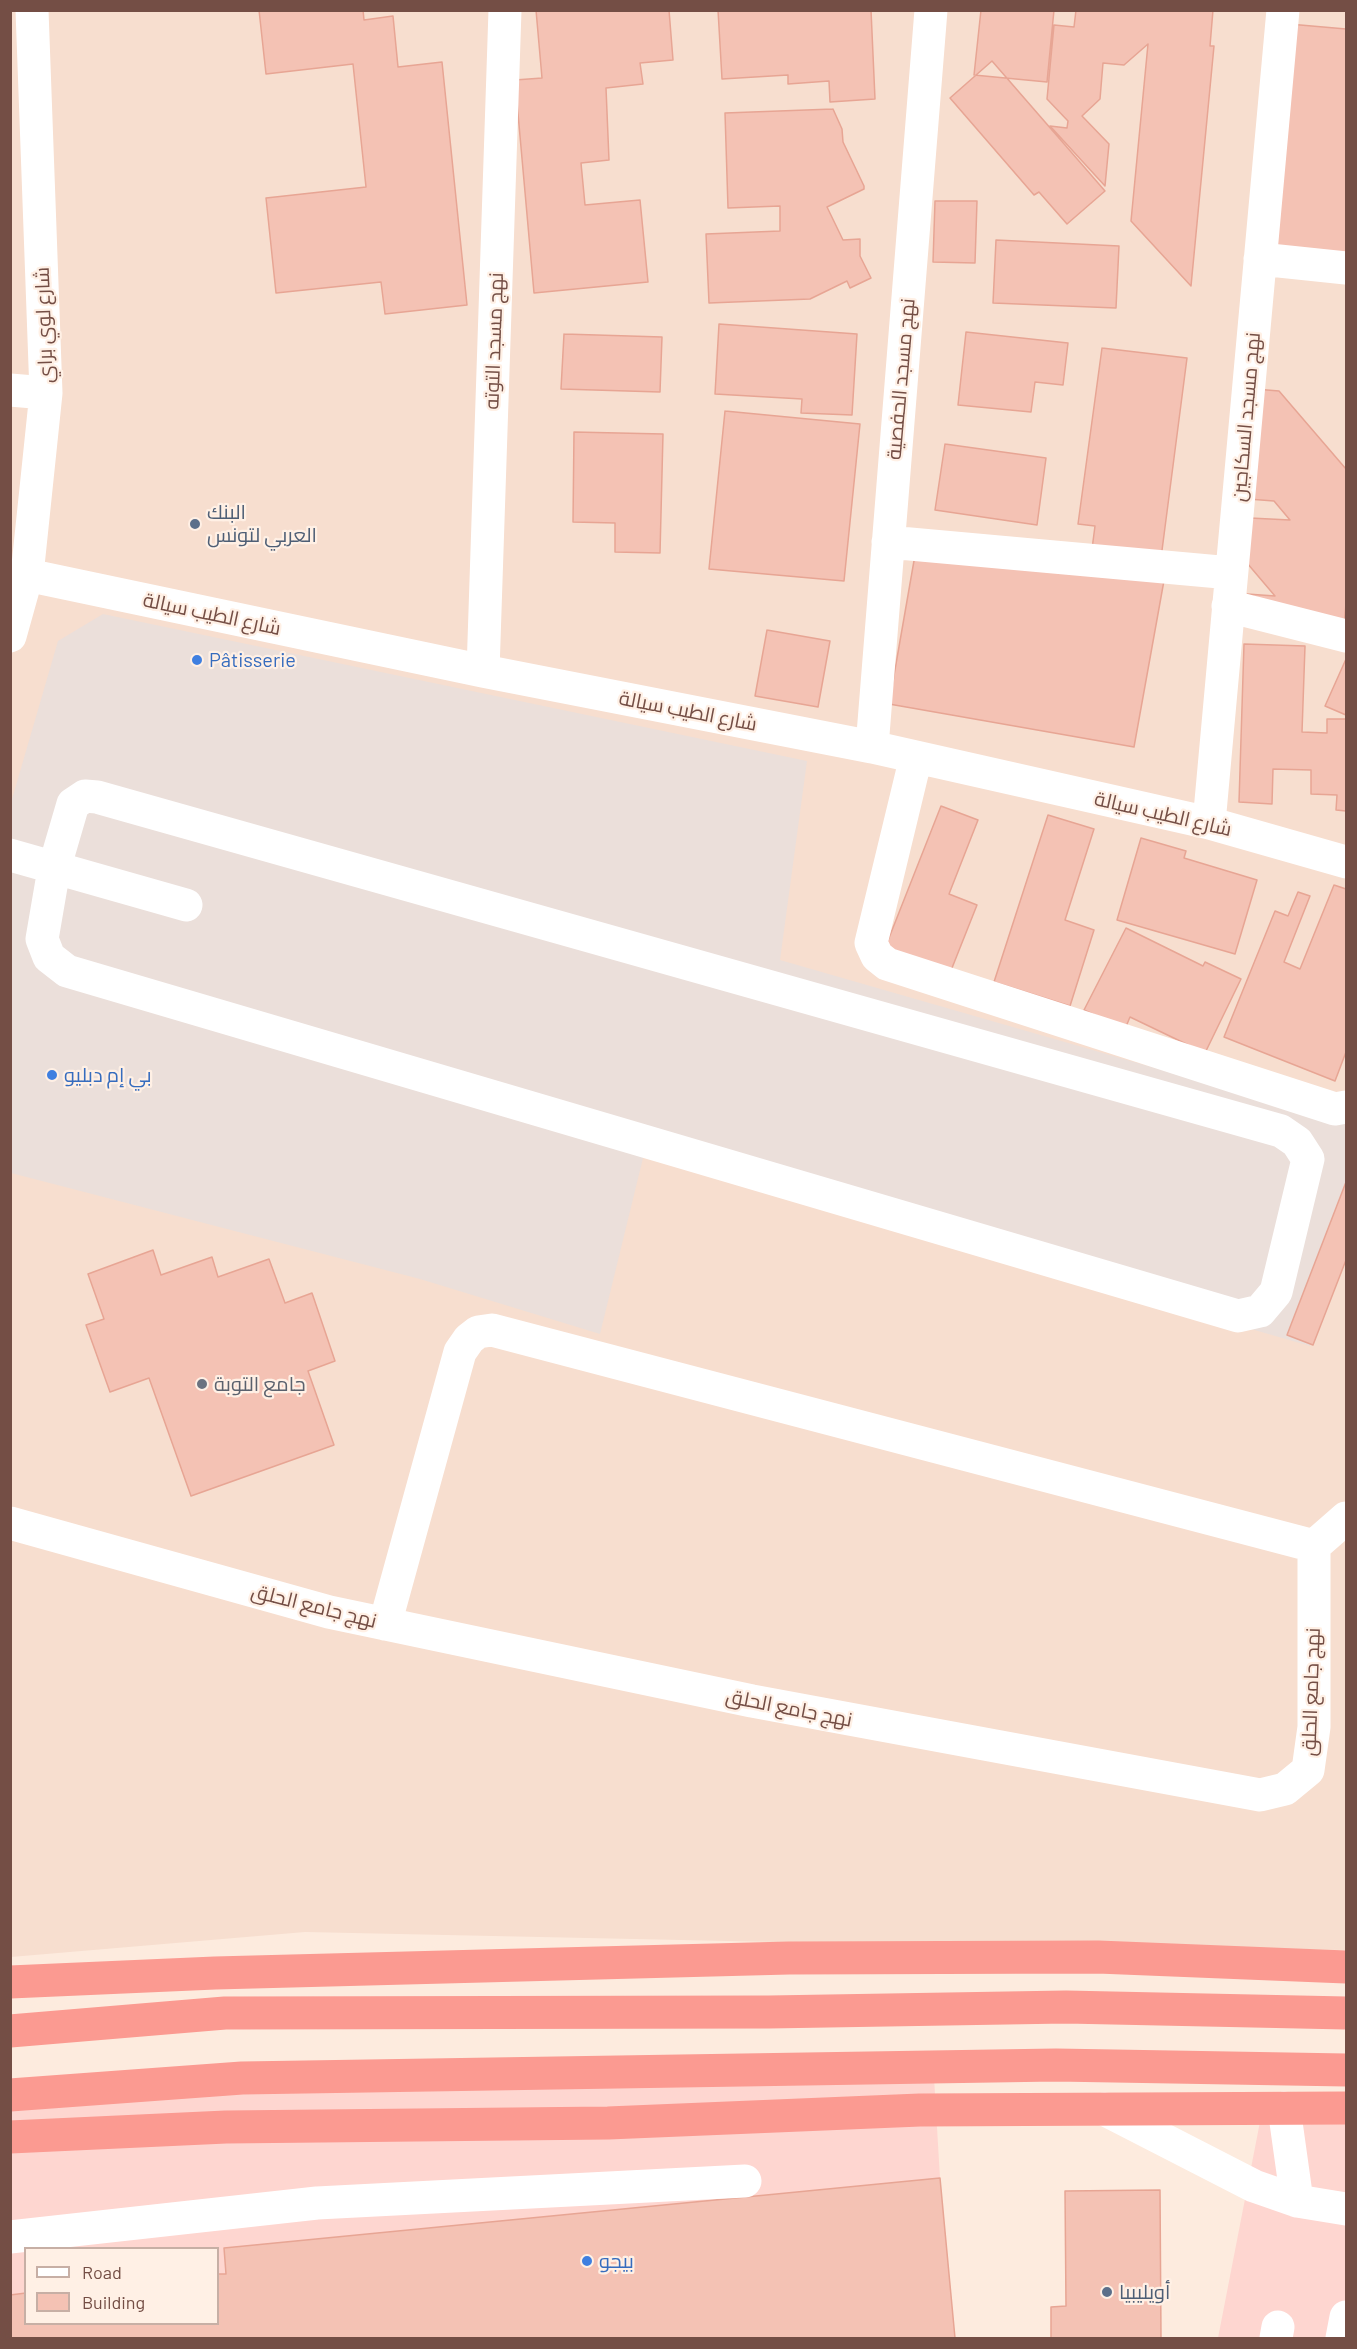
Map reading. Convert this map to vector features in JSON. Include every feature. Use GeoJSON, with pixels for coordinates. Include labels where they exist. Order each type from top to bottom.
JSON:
{"type":"FeatureCollection","features":[{"type":"Feature","properties":{"kind":"highway"},"geometry":{"type":"LineString","coordinates":[[10,1982],[216,1973],[789,1958],[1098,1957],[1347,1966]]}},
{"type":"Feature","properties":{"kind":"highway"},"geometry":{"type":"LineString","coordinates":[[10,2031],[225,2013],[769,2012],[1066,2007],[1347,2013]]}},
{"type":"Feature","properties":{"kind":"highway"},"geometry":{"type":"LineString","coordinates":[[10,2095],[242,2078],[1056,2065],[1347,2070]]}},
{"type":"Feature","properties":{"kind":"highway"},"geometry":{"type":"LineString","coordinates":[[10,2137],[226,2127],[608,2123],[920,2110],[1347,2108]]}},
{"type":"Feature","properties":{"kind":"street","name":"شارع لوي براي"},"geometry":{"type":"LineString","coordinates":[[10,636],[27,574],[46,393],[32,10]]}},
{"type":"Feature","properties":{"kind":"street","name":"نهج مسجد التوته"},"geometry":{"type":"LineString","coordinates":[[483,671],[505,10]]}},
{"type":"Feature","properties":{"kind":"street","name":"نهج مسجد الحفصية"},"geometry":{"type":"LineString","coordinates":[[872,747],[931,10]]}},
{"type":"Feature","properties":{"kind":"street","name":"نهج مسجد السكاجين"},"geometry":{"type":"LineString","coordinates":[[1209,823],[1283,10]]}},
{"type":"Feature","properties":{"kind":"street"},"geometry":{"type":"LineString","coordinates":[[1260,259],[1347,268]]}},
{"type":"Feature","properties":{"kind":"street"},"geometry":{"type":"LineString","coordinates":[[10,390],[46,393]]}},
{"type":"Feature","properties":{"kind":"street"},"geometry":{"type":"LineString","coordinates":[[888,542],[1231,573]]}},
{"type":"Feature","properties":{"kind":"street","name":"شارع الطيب سيالة"},"geometry":{"type":"LineString","coordinates":[[27,574],[483,671],[872,747],[1209,823],[1347,862]]}},
{"type":"Feature","properties":{"kind":"street"},"geometry":{"type":"LineString","coordinates":[[1228,606],[1347,636]]}},
{"type":"Feature","properties":{"kind":"street"},"geometry":{"type":"LineString","coordinates":[[916,757],[871,943],[877,956],[887,964],[1335,1109],[1347,1107]]}},
{"type":"Feature","properties":{"kind":"street"},"geometry":{"type":"LineString","coordinates":[[85,796],[97,797],[1281,1131],[1297,1142],[1308,1159],[1276,1292],[1260,1311],[1238,1316],[68,971],[49,957],[42,939],[54,869],[73,804],[85,796]]}},
{"type":"Feature","properties":{"kind":"street"},"geometry":{"type":"LineString","coordinates":[[10,855],[186,905]]}},
{"type":"Feature","properties":{"kind":"street"},"geometry":{"type":"LineString","coordinates":[[386,1624],[460,1352],[469,1339],[478,1332],[492,1330],[1314,1546],[1347,1518]]}},
{"type":"Feature","properties":{"kind":"street","name":"نهج جامع الحلق"},"geometry":{"type":"LineString","coordinates":[[10,1523],[329,1612],[752,1701],[1260,1795],[1285,1789],[1308,1770],[1314,1727],[1314,1546]]}},
{"type":"Feature","properties":{"kind":"street"},"geometry":{"type":"LineString","coordinates":[[1284,2108],[1297,2201]]}},
{"type":"Feature","properties":{"kind":"street"},"geometry":{"type":"LineString","coordinates":[[1104,2109],[1228,2174],[1297,2201],[1347,2208]]}},
{"type":"Feature","properties":{"kind":"street"},"geometry":{"type":"LineString","coordinates":[[10,2237],[317,2203],[744,2181]]}},
{"type":"Feature","properties":{"kind":"shaded area"},"geometry":{"type":"Polygon","coordinates":[[[11,11],[1346,11],[1346,1950],[775,1942],[305,1932],[11,1957],[11,11]]]}},
{"type":"Feature","properties":{"kind":"shaded area"},"geometry":{"type":"Polygon","coordinates":[[[103,614],[807,761],[780,960],[1346,1123],[1346,1217],[1310,1346],[644,1154],[600,1334],[420,1279],[11,1173],[10,806],[58,641],[103,614]]]}},
{"type":"Feature","properties":{"kind":"shaded area"},"geometry":{"type":"Polygon","coordinates":[[[934,2077],[940,2178],[955,2338],[11,2338],[11,2098],[934,2077]]]}},
{"type":"Feature","properties":{"kind":"shaded area"},"geometry":{"type":"Polygon","coordinates":[[[1265,2096],[1346,2102],[1346,2338],[1218,2338],[1265,2096]]]}},
{"type":"Feature","properties":{"kind":"building"},"geometry":{"type":"Polygon","coordinates":[[[259,10],[363,10],[364,20],[393,16],[398,67],[442,62],[467,305],[385,314],[381,282],[276,293],[266,198],[366,187],[353,64],[266,74],[259,10]]]}},
{"type":"Feature","properties":{"kind":"building"},"geometry":{"type":"Polygon","coordinates":[[[536,10],[669,10],[673,60],[640,63],[643,84],[606,88],[609,160],[581,163],[585,205],[640,200],[648,282],[534,293],[515,80],[542,78],[536,10]]]}},
{"type":"Feature","properties":{"kind":"building"},"geometry":{"type":"Polygon","coordinates":[[[718,10],[871,10],[875,99],[830,102],[829,81],[788,84],[788,75],[722,79],[718,10]]]}},
{"type":"Feature","properties":{"kind":"building"},"geometry":{"type":"Polygon","coordinates":[[[981,10],[1054,10],[1047,82],[974,75],[981,10]]]}},
{"type":"Feature","properties":{"kind":"building"},"geometry":{"type":"Polygon","coordinates":[[[1076,10],[1213,10],[1210,46],[1214,46],[1191,286],[1131,221],[1148,44],[1124,65],[1103,63],[1100,99],[1082,116],[1109,144],[1105,186],[1050,126],[1067,128],[1068,121],[1047,99],[1054,25],[1074,27],[1076,10]]]}},
{"type":"Feature","properties":{"kind":"building"},"geometry":{"type":"Polygon","coordinates":[[[1289,24],[1346,29],[1346,254],[1269,247],[1289,24]]]}},
{"type":"Feature","properties":{"kind":"building"},"geometry":{"type":"Polygon","coordinates":[[[992,61],[1105,191],[1067,224],[1039,192],[1034,195],[950,98],[992,61]]]}},
{"type":"Feature","properties":{"kind":"building"},"geometry":{"type":"Polygon","coordinates":[[[833,109],[842,129],[843,142],[864,189],[827,207],[843,240],[860,239],[860,256],[871,278],[850,288],[847,281],[810,299],[709,303],[706,234],[780,231],[780,206],[728,208],[725,113],[833,109]]]}},
{"type":"Feature","properties":{"kind":"building"},"geometry":{"type":"Polygon","coordinates":[[[935,201],[977,201],[975,263],[933,262],[935,201]]]}},
{"type":"Feature","properties":{"kind":"building"},"geometry":{"type":"Polygon","coordinates":[[[996,240],[1119,246],[1116,308],[993,303],[996,240]]]}},
{"type":"Feature","properties":{"kind":"building"},"geometry":{"type":"Polygon","coordinates":[[[719,324],[857,334],[852,415],[801,413],[802,399],[715,394],[719,324]]]}},
{"type":"Feature","properties":{"kind":"building"},"geometry":{"type":"Polygon","coordinates":[[[966,332],[1068,343],[1063,385],[1035,382],[1031,412],[958,405],[966,332]]]}},
{"type":"Feature","properties":{"kind":"building"},"geometry":{"type":"Polygon","coordinates":[[[564,334],[662,337],[660,392],[561,389],[564,334]]]}},
{"type":"Feature","properties":{"kind":"building"},"geometry":{"type":"Polygon","coordinates":[[[1102,348],[1187,358],[1161,558],[1092,549],[1095,526],[1078,524],[1102,348]]]}},
{"type":"Feature","properties":{"kind":"building"},"geometry":{"type":"Polygon","coordinates":[[[1255,389],[1279,391],[1346,469],[1344,629],[1247,594],[1275,596],[1247,563],[1250,518],[1290,520],[1274,501],[1248,499],[1255,389]]]}},
{"type":"Feature","properties":{"kind":"building"},"geometry":{"type":"Polygon","coordinates":[[[725,411],[860,424],[844,581],[709,569],[725,411]]]}},
{"type":"Feature","properties":{"kind":"building"},"geometry":{"type":"Polygon","coordinates":[[[574,432],[663,434],[660,553],[615,552],[615,523],[573,522],[574,432]]]}},
{"type":"Feature","properties":{"kind":"building"},"geometry":{"type":"Polygon","coordinates":[[[945,444],[1046,458],[1037,525],[935,510],[945,444]]]}},
{"type":"Feature","properties":{"kind":"building"},"geometry":{"type":"Polygon","coordinates":[[[915,555],[1165,575],[1134,747],[889,704],[915,555]]]}},
{"type":"Feature","properties":{"kind":"building"},"geometry":{"type":"Polygon","coordinates":[[[767,630],[830,641],[818,707],[755,696],[767,630]]]}},
{"type":"Feature","properties":{"kind":"building"},"geometry":{"type":"Polygon","coordinates":[[[1244,644],[1305,646],[1302,732],[1327,733],[1327,719],[1346,719],[1346,811],[1336,810],[1337,795],[1311,794],[1311,770],[1273,769],[1272,804],[1239,802],[1244,644]]]}},
{"type":"Feature","properties":{"kind":"building"},"geometry":{"type":"Polygon","coordinates":[[[1346,659],[1346,715],[1325,706],[1346,659]]]}},
{"type":"Feature","properties":{"kind":"building"},"geometry":{"type":"Polygon","coordinates":[[[941,806],[978,820],[949,894],[977,905],[950,973],[885,948],[941,806]]]}},
{"type":"Feature","properties":{"kind":"building"},"geometry":{"type":"Polygon","coordinates":[[[1048,815],[1094,829],[1065,920],[1094,930],[1070,1006],[994,982],[1048,815]]]}},
{"type":"Feature","properties":{"kind":"building"},"geometry":{"type":"Polygon","coordinates":[[[1141,838],[1186,851],[1184,858],[1257,880],[1235,954],[1117,920],[1141,838]]]}},
{"type":"Feature","properties":{"kind":"building"},"geometry":{"type":"Polygon","coordinates":[[[1334,885],[1346,889],[1346,1052],[1335,1081],[1224,1037],[1275,911],[1288,916],[1298,892],[1310,896],[1284,962],[1300,969],[1334,885]]]}},
{"type":"Feature","properties":{"kind":"building"},"geometry":{"type":"Polygon","coordinates":[[[1126,928],[1203,966],[1205,962],[1241,979],[1205,1053],[1130,1017],[1125,1029],[1084,1010],[1126,928]]]}},
{"type":"Feature","properties":{"kind":"building"},"geometry":{"type":"Polygon","coordinates":[[[1346,1182],[1346,1260],[1313,1345],[1287,1335],[1346,1182]]]}},
{"type":"Feature","properties":{"kind":"building"},"geometry":{"type":"Polygon","coordinates":[[[153,1250],[161,1275],[212,1257],[218,1277],[269,1259],[285,1303],[312,1293],[335,1361],[308,1371],[334,1445],[191,1496],[149,1378],[110,1392],[86,1325],[104,1319],[88,1274],[153,1250]]]}},
{"type":"Feature","properties":{"kind":"building","name":"بيجو"},"geometry":{"type":"Polygon","coordinates":[[[940,2178],[955,2338],[10,2338],[10,2295],[24,2293],[24,2325],[219,2325],[219,2274],[226,2274],[224,2248],[940,2178]]]}},
{"type":"Feature","properties":{"kind":"building"},"geometry":{"type":"Polygon","coordinates":[[[1160,2190],[1161,2338],[1051,2338],[1051,2307],[1066,2306],[1065,2191],[1160,2190]]]}},
{"type":"Feature","properties":{"kind":"place","name":"البنك العربي لتونس"},"geometry":{"type":"Point","coordinates":[195,524]}},
{"type":"Feature","properties":{"kind":"place","name":"Pâtisserie"},"geometry":{"type":"Point","coordinates":[197,660]}},
{"type":"Feature","properties":{"kind":"place","name":"بي إم دبليو"},"geometry":{"type":"Point","coordinates":[52,1075]}},
{"type":"Feature","properties":{"kind":"place","name":"جامع التوبة"},"geometry":{"type":"Point","coordinates":[202,1384]}},
{"type":"Feature","properties":{"kind":"place","name":"بيجو"},"geometry":{"type":"Point","coordinates":[587,2261]}},
{"type":"Feature","properties":{"kind":"place","name":"أويليبيا"},"geometry":{"type":"Point","coordinates":[1107,2292]}}]}
